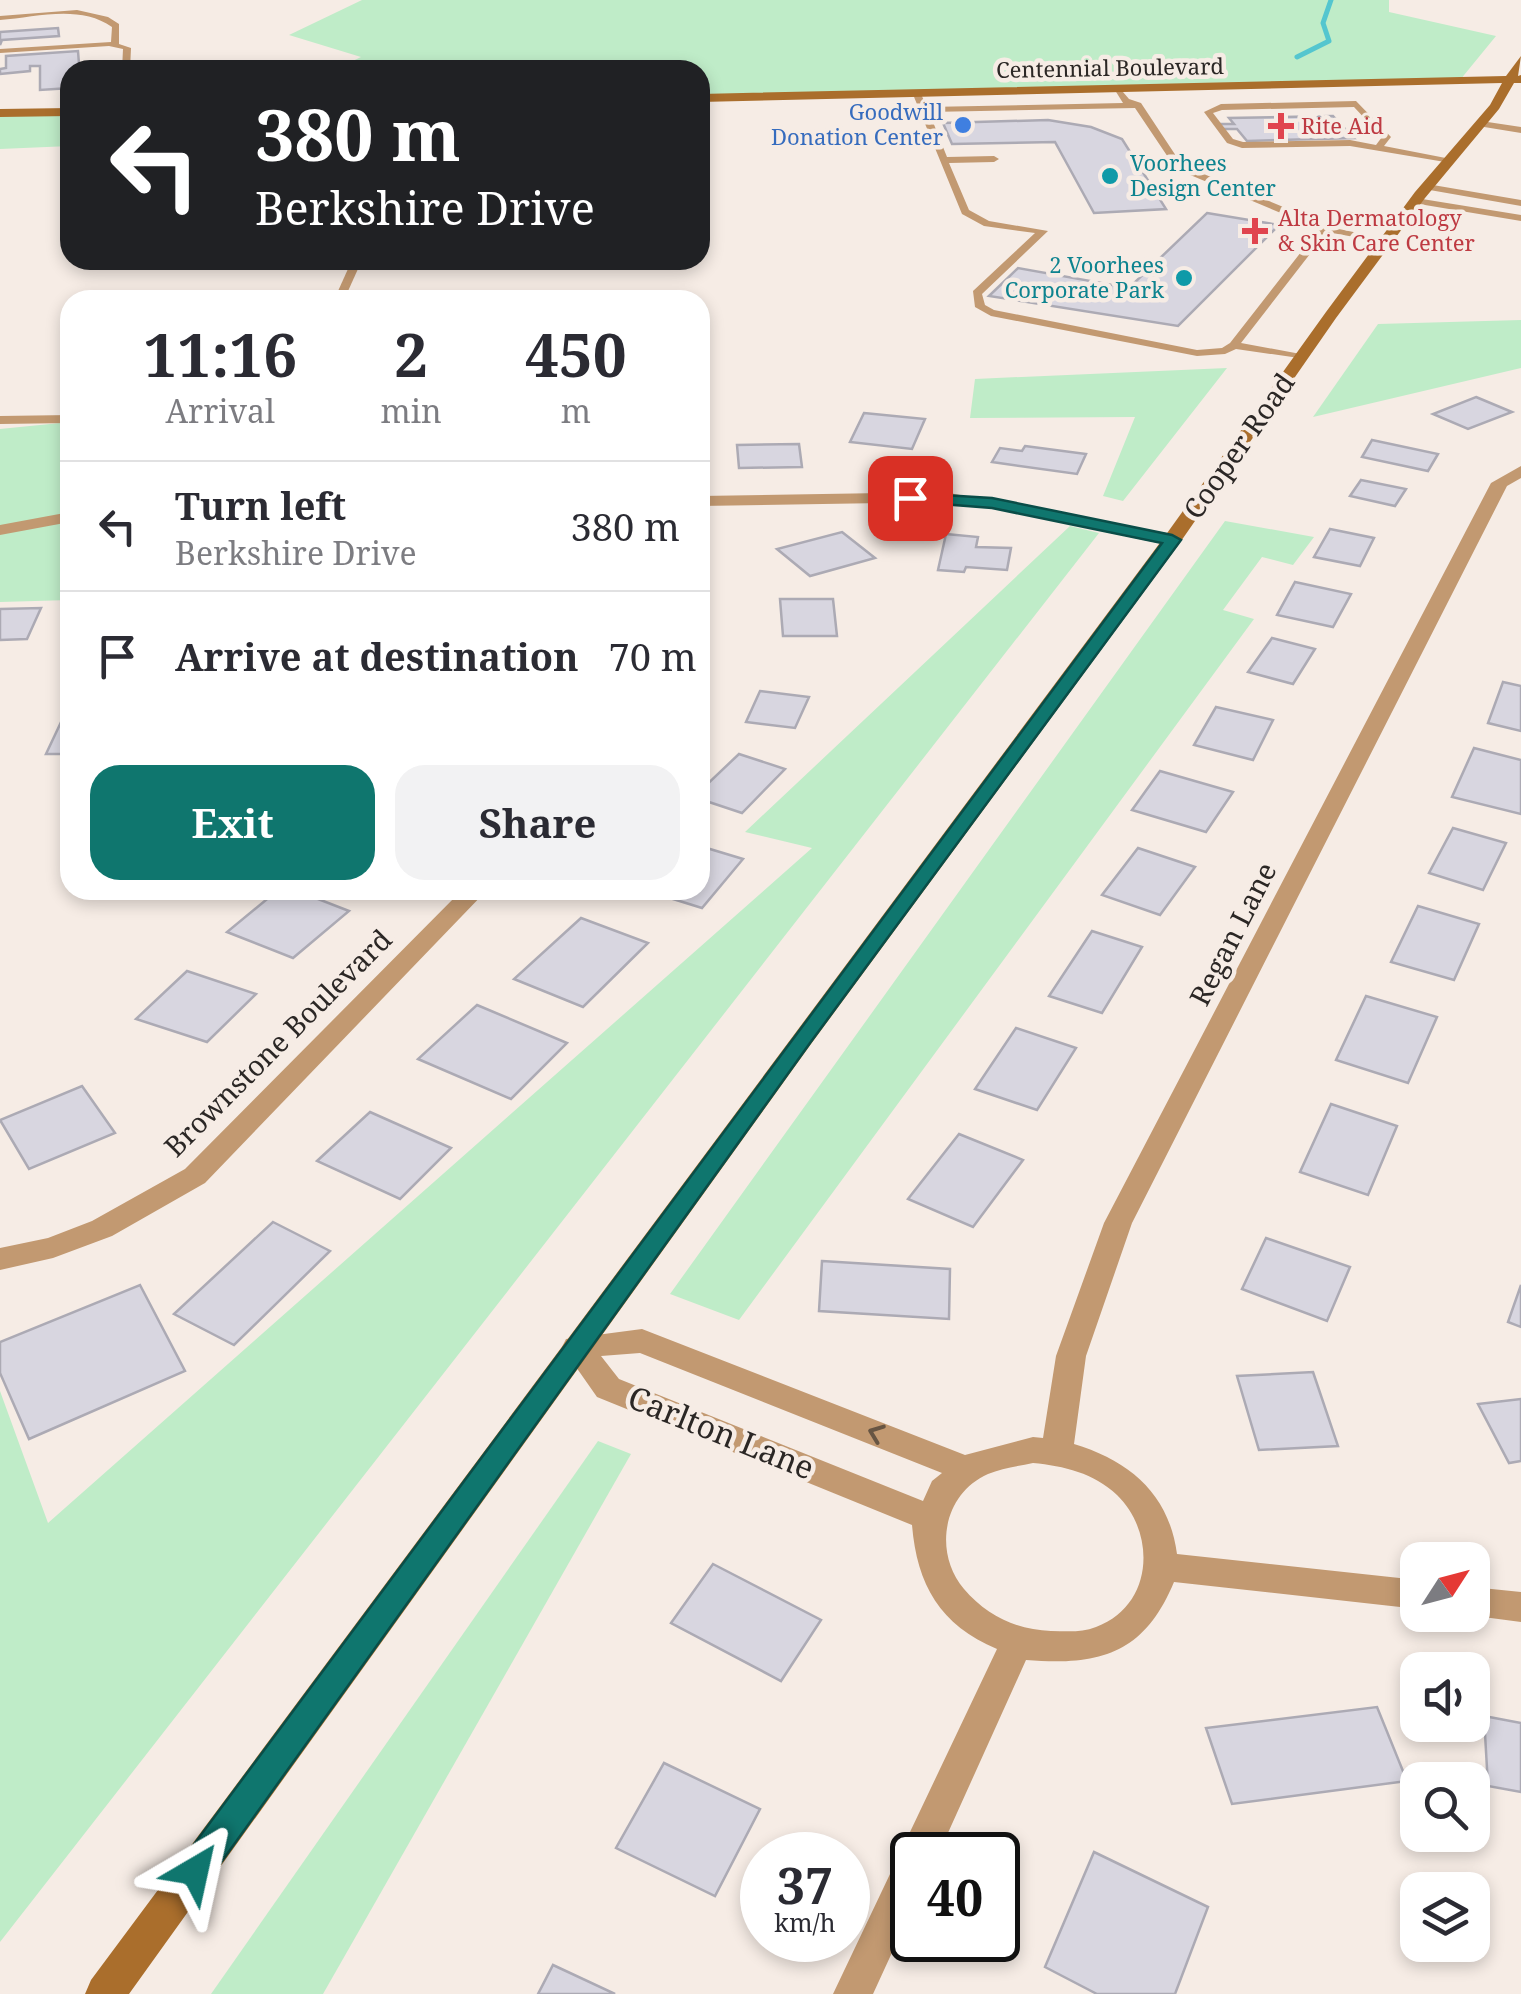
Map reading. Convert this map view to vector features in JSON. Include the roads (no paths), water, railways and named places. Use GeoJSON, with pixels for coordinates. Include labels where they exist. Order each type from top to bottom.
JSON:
{"type":"FeatureCollection","features":[{"type":"Feature","properties":{"kind":"street","name":"Cooper Road"},"geometry":{"type":"LineString","coordinates":[[106,1994],[1172,540],[1389,237],[1481,124],[1482,99],[1514,79],[1521,59]]}},
{"type":"Feature","properties":{"kind":"street","name":"Centennial Boulevard"},"geometry":{"type":"LineString","coordinates":[[710,98],[1514,79]]}},
{"type":"Feature","properties":{"kind":"street"},"geometry":{"type":"LineString","coordinates":[[1419,81],[1482,99]]}},
{"type":"Feature","properties":{"kind":"street"},"geometry":{"type":"LineString","coordinates":[[0,114],[60,112]]}},
{"type":"Feature","properties":{"kind":"street","name":"Regan Lane"},"geometry":{"type":"LineString","coordinates":[[1057,1452],[1071,1356],[1118,1224],[1500,483],[1521,471]]}},
{"type":"Feature","properties":{"kind":"street"},"geometry":{"type":"LineString","coordinates":[[710,501],[944,497],[1172,540]]}},
{"type":"Feature","properties":{"kind":"street"},"geometry":{"type":"LineString","coordinates":[[0,530],[60,519]]}},
{"type":"Feature","properties":{"kind":"street","name":"Brownstone Boulevard"},"geometry":{"type":"LineString","coordinates":[[0,1259],[82,1238],[142,1212],[196,1176],[465,900]]}},
{"type":"Feature","properties":{"kind":"street","name":"Carlton Lane"},"geometry":{"type":"LineString","coordinates":[[577,1347],[642,1341],[966,1468]]}},
{"type":"Feature","properties":{"kind":"street","name":"Carlton Lane"},"geometry":{"type":"LineString","coordinates":[[577,1347],[608,1388],[930,1518]]}},
{"type":"Feature","properties":{"kind":"street"},"geometry":{"type":"LineString","coordinates":[[1009,1452],[1057,1452],[1095,1464],[1128,1486],[1152,1516],[1159,1532],[1164,1567],[1157,1594],[1149,1606],[1116,1636],[1085,1647],[1052,1650],[992,1634],[970,1619],[938,1582],[930,1561],[930,1518],[950,1482],[966,1468],[1009,1452]]}},
{"type":"Feature","properties":{"kind":"street"},"geometry":{"type":"LineString","coordinates":[[1164,1567],[1400,1594]]}},
{"type":"Feature","properties":{"kind":"street"},"geometry":{"type":"LineString","coordinates":[[1490,1604],[1521,1607]]}},
{"type":"Feature","properties":{"kind":"street"},"geometry":{"type":"LineString","coordinates":[[929,1832],[1017,1643]]}},
{"type":"Feature","properties":{"kind":"street"},"geometry":{"type":"LineString","coordinates":[[853,1994],[890,1915]]}},
{"type":"Feature","properties":{"kind":"lane"},"geometry":{"type":"LineString","coordinates":[[0,18],[105,15],[116,26],[115,45]]}},
{"type":"Feature","properties":{"kind":"lane"},"geometry":{"type":"LineString","coordinates":[[0,51],[115,45],[127,48],[126,60]]}},
{"type":"Feature","properties":{"kind":"lane"},"geometry":{"type":"LineString","coordinates":[[1202,86],[1221,107]]}},
{"type":"Feature","properties":{"kind":"lane"},"geometry":{"type":"LineString","coordinates":[[1117,87],[1126,101],[1138,106],[1179,167],[1326,226],[1389,237]]}},
{"type":"Feature","properties":{"kind":"lane"},"geometry":{"type":"LineString","coordinates":[[923,110],[1138,106],[1144,100],[1134,87]]}},
{"type":"Feature","properties":{"kind":"lane"},"geometry":{"type":"LineString","coordinates":[[916,92],[965,212],[1004,228],[1043,231],[978,292],[980,307],[1006,318],[1197,354],[1225,351],[1234,345],[1326,226]]}},
{"type":"Feature","properties":{"kind":"lane"},"geometry":{"type":"LineString","coordinates":[[1378,148],[1387,138],[1356,104],[1221,107],[1208,112],[1235,143],[1350,143],[1378,148],[1451,160]]}},
{"type":"Feature","properties":{"kind":"lane"},"geometry":{"type":"LineString","coordinates":[[1481,124],[1521,130]]}},
{"type":"Feature","properties":{"kind":"lane"},"geometry":{"type":"LineString","coordinates":[[944,160],[994,159]]}},
{"type":"Feature","properties":{"kind":"lane"},"geometry":{"type":"LineString","coordinates":[[1427,187],[1521,203]]}},
{"type":"Feature","properties":{"kind":"lane"},"geometry":{"type":"LineString","coordinates":[[1416,201],[1521,218]]}},
{"type":"Feature","properties":{"kind":"lane"},"geometry":{"type":"LineString","coordinates":[[1234,345],[1302,357]]}},
{"type":"Feature","properties":{"kind":"lane"},"geometry":{"type":"LineString","coordinates":[[0,420],[60,419]]}},
{"type":"Feature","properties":{"kind":"waterway"},"geometry":{"type":"LineString","coordinates":[[1297,57],[1329,41],[1323,23],[1331,0]]}},
{"type":"Feature","properties":{"kind":"place","name":"Goodwill Donation Center"},"geometry":{"type":"Point","coordinates":[963,125]}},
{"type":"Feature","properties":{"kind":"place","name":"Rite Aid"},"geometry":{"type":"Point","coordinates":[1281,126]}},
{"type":"Feature","properties":{"kind":"place","name":"Voorhees Design Center"},"geometry":{"type":"Point","coordinates":[1110,176]}},
{"type":"Feature","properties":{"kind":"place","name":"Alta Dermatology & Skin Care Center"},"geometry":{"type":"Point","coordinates":[1255,231]}},
{"type":"Feature","properties":{"kind":"place","name":"2 Voorhees Corporate Park"},"geometry":{"type":"Point","coordinates":[1184,278]}}]}
